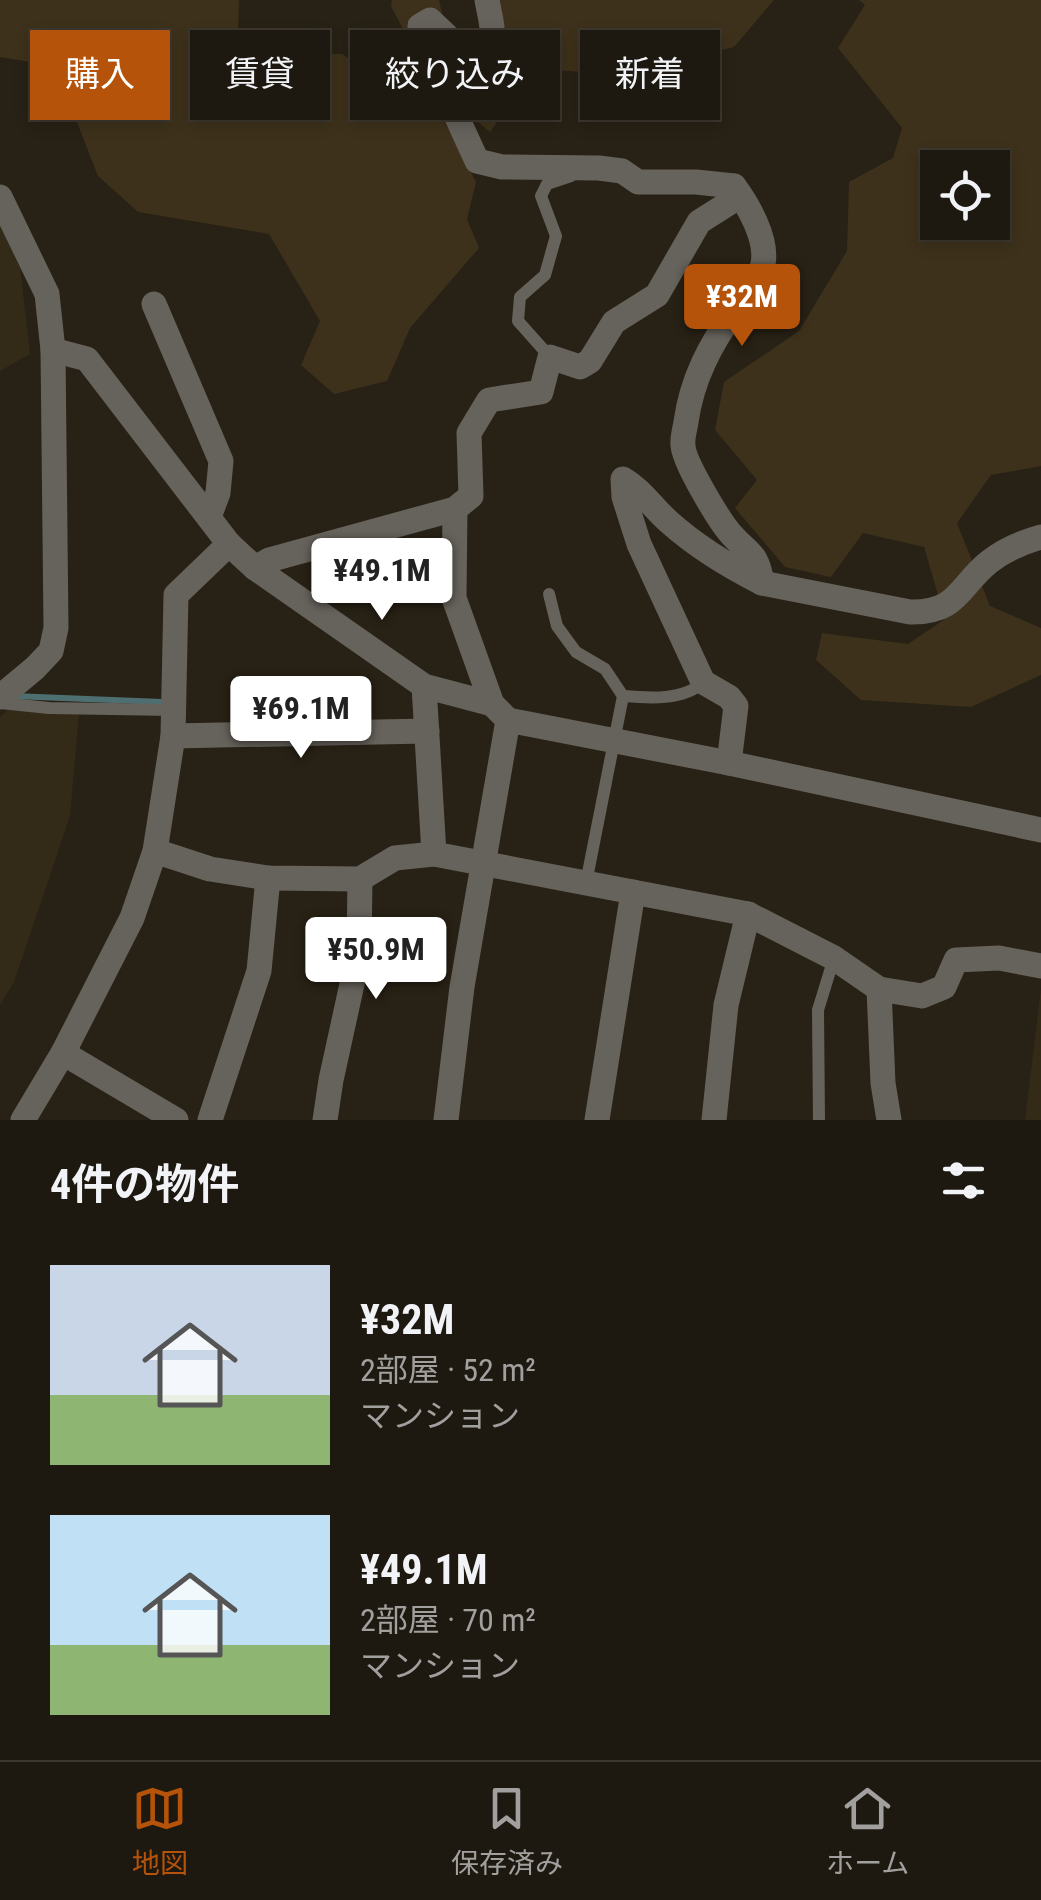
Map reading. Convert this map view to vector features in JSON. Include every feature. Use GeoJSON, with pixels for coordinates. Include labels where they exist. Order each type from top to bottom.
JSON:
{"type":"FeatureCollection","features":[{"type":"Feature","properties":{"kind":"street"},"geometry":{"type":"LineString","coordinates":[[486,0],[493,36],[490,47],[479,56],[468,56],[430,20],[420,26],[421,39],[477,161],[502,166],[599,168],[622,172],[638,182],[734,186],[742,197],[762,240],[764,262],[700,365],[690,395],[682,445],[717,513],[760,566],[762,583]]}},
{"type":"Feature","properties":{"kind":"street"},"geometry":{"type":"LineString","coordinates":[[255,568],[269,560],[455,509],[471,496],[468,433],[489,400],[542,392],[550,357],[580,367],[590,361],[614,322],[657,295],[699,222],[729,204],[734,186]]}},
{"type":"Feature","properties":{"kind":"street"},"geometry":{"type":"LineString","coordinates":[[0,198],[47,294],[53,350],[56,628],[51,651],[5,695]]}},
{"type":"Feature","properties":{"kind":"street"},"geometry":{"type":"LineString","coordinates":[[154,304],[220,461],[218,493],[209,518]]}},
{"type":"Feature","properties":{"kind":"street"},"geometry":{"type":"LineString","coordinates":[[53,350],[87,359],[229,544],[255,568],[424,686],[500,712],[614,741],[1041,830]]}},
{"type":"Feature","properties":{"kind":"street"},"geometry":{"type":"LineString","coordinates":[[728,763],[736,706],[729,697],[703,682],[639,544],[622,479],[669,522],[762,583],[910,612],[930,612],[958,597],[989,562],[1022,542],[1041,537]]}},
{"type":"Feature","properties":{"kind":"street"},"geometry":{"type":"LineString","coordinates":[[446,1120],[500,712],[454,598],[455,509]]}},
{"type":"Feature","properties":{"kind":"street"},"geometry":{"type":"LineString","coordinates":[[23,1120],[63,1053],[132,918],[155,851],[173,723],[176,595],[229,544]]}},
{"type":"Feature","properties":{"kind":"street"},"geometry":{"type":"LineString","coordinates":[[424,686],[434,854]]}},
{"type":"Feature","properties":{"kind":"street"},"geometry":{"type":"LineString","coordinates":[[173,723],[427,730]]}},
{"type":"Feature","properties":{"kind":"street"},"geometry":{"type":"LineString","coordinates":[[155,851],[210,869],[268,878],[360,879],[395,858],[434,854],[482,863],[748,914],[834,958],[879,989],[922,996],[944,988],[956,960],[999,958],[1041,966]]}},
{"type":"Feature","properties":{"kind":"street"},"geometry":{"type":"LineString","coordinates":[[210,1120],[259,971],[268,878]]}},
{"type":"Feature","properties":{"kind":"street"},"geometry":{"type":"LineString","coordinates":[[325,1120],[359,952],[360,879]]}},
{"type":"Feature","properties":{"kind":"street"},"geometry":{"type":"LineString","coordinates":[[596,1120],[633,892]]}},
{"type":"Feature","properties":{"kind":"street"},"geometry":{"type":"LineString","coordinates":[[714,1120],[726,1005],[748,914]]}},
{"type":"Feature","properties":{"kind":"street"},"geometry":{"type":"LineString","coordinates":[[879,989],[883,1083],[890,1120]]}},
{"type":"Feature","properties":{"kind":"street"},"geometry":{"type":"LineString","coordinates":[[63,1053],[176,1120]]}},
{"type":"Feature","properties":{"kind":"lane"},"geometry":{"type":"LineString","coordinates":[[550,357],[518,321],[520,297],[545,275],[556,236],[540,196],[546,184],[599,168]]}},
{"type":"Feature","properties":{"kind":"lane"},"geometry":{"type":"LineString","coordinates":[[549,594],[556,626],[576,652],[605,669],[622,696],[586,883]]}},
{"type":"Feature","properties":{"kind":"lane"},"geometry":{"type":"LineString","coordinates":[[622,696],[649,698],[694,691],[703,682]]}},
{"type":"Feature","properties":{"kind":"lane"},"geometry":{"type":"LineString","coordinates":[[5,695],[49,708],[173,723]]}},
{"type":"Feature","properties":{"kind":"lane"},"geometry":{"type":"LineString","coordinates":[[819,1120],[818,1010],[834,958]]}},
{"type":"Feature","properties":{"kind":"shaded area"},"geometry":{"type":"Polygon","coordinates":[[[0,0],[239,0],[238,30],[190,30],[190,120],[330,120],[330,54],[342,54],[350,59],[350,120],[444,120],[476,182],[467,219],[479,248],[410,328],[387,381],[334,394],[301,365],[320,321],[269,234],[138,212],[98,176],[76,120],[170,120],[170,30],[30,30],[30,62],[0,57],[0,0]]]}},
{"type":"Feature","properties":{"kind":"shaded area"},"geometry":{"type":"Polygon","coordinates":[[[392,0],[439,0],[446,30],[403,30],[391,6],[392,0]]]}},
{"type":"Feature","properties":{"kind":"shaded area"},"geometry":{"type":"Polygon","coordinates":[[[499,0],[774,0],[734,47],[720,50],[720,30],[580,30],[580,72],[560,70],[560,30],[505,30],[499,0]]]}},
{"type":"Feature","properties":{"kind":"shaded area"},"geometry":{"type":"Polygon","coordinates":[[[859,0],[1041,0],[1041,466],[991,475],[957,523],[990,606],[1041,628],[1041,675],[971,707],[861,700],[816,660],[822,633],[908,644],[945,619],[924,547],[863,533],[831,577],[785,567],[735,508],[757,480],[715,430],[724,382],[799,331],[847,251],[849,182],[893,158],[902,128],[838,48],[865,5],[859,0]]]}},
{"type":"Feature","properties":{"kind":"shaded area"},"geometry":{"type":"Polygon","coordinates":[[[475,120],[499,120],[490,132],[475,120]]]}},
{"type":"Feature","properties":{"kind":"shaded area"},"geometry":{"type":"Polygon","coordinates":[[[0,225],[20,267],[30,354],[0,371],[0,225]]]}},
{"type":"Feature","properties":{"kind":"shaded area"},"geometry":{"type":"Polygon","coordinates":[[[13,705],[79,714],[70,816],[14,982],[0,1005],[0,717],[13,705]]]}},
{"type":"Feature","properties":{"kind":"shaded area"},"geometry":{"type":"Polygon","coordinates":[[[1041,989],[1041,1120],[1025,1120],[1041,989]]]}},
{"type":"Feature","properties":{"kind":"waterway"},"geometry":{"type":"LineString","coordinates":[[13,696],[162,702]]}}]}
